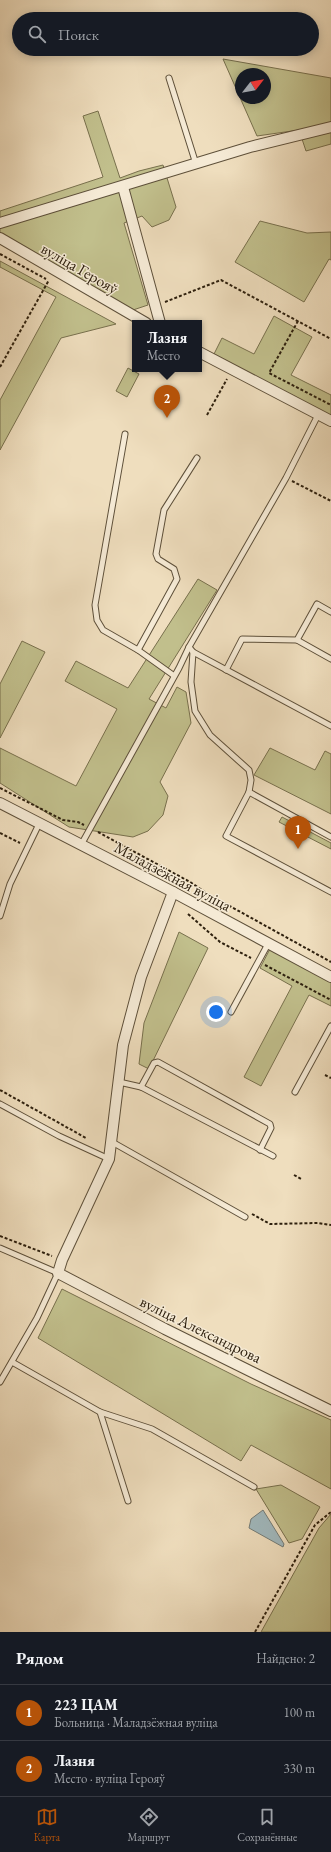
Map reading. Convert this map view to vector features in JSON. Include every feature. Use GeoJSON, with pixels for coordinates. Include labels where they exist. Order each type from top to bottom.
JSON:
{"type":"FeatureCollection","features":[{"type":"Feature","properties":{"kind":"street"},"geometry":{"type":"LineString","coordinates":[[0,223],[123,187],[250,147],[331,126]]}},
{"type":"Feature","properties":{"kind":"street"},"geometry":{"type":"LineString","coordinates":[[123,187],[159,320]]}},
{"type":"Feature","properties":{"kind":"street","name":"вуліца Герояў"},"geometry":{"type":"LineString","coordinates":[[0,238],[141,320]]}},
{"type":"Feature","properties":{"kind":"street"},"geometry":{"type":"LineString","coordinates":[[202,354],[331,421]]}},
{"type":"Feature","properties":{"kind":"street","name":"Маладзёжная вуліца"},"geometry":{"type":"LineString","coordinates":[[0,803],[173,892],[331,977]]}},
{"type":"Feature","properties":{"kind":"street"},"geometry":{"type":"LineString","coordinates":[[58,1274],[62,1260],[109,1159],[123,1045],[141,978],[173,892]]}},
{"type":"Feature","properties":{"kind":"street","name":"вуліца Александрова"},"geometry":{"type":"LineString","coordinates":[[58,1274],[331,1411]]}},
{"type":"Feature","properties":{"kind":"lane"},"geometry":{"type":"LineString","coordinates":[[169,78],[196,164]]}},
{"type":"Feature","properties":{"kind":"lane"},"geometry":{"type":"LineString","coordinates":[[81,845],[173,676],[179,668],[188,647],[286,478],[318,415]]}},
{"type":"Feature","properties":{"kind":"lane"},"geometry":{"type":"LineString","coordinates":[[125,434],[95,605],[97,620],[103,630],[138,650],[173,676]]}},
{"type":"Feature","properties":{"kind":"lane"},"geometry":{"type":"LineString","coordinates":[[138,650],[177,579],[174,569],[158,559],[156,554],[164,510],[197,458]]}},
{"type":"Feature","properties":{"kind":"lane"},"geometry":{"type":"LineString","coordinates":[[297,640],[317,604],[331,612]]}},
{"type":"Feature","properties":{"kind":"lane"},"geometry":{"type":"LineString","coordinates":[[226,670],[242,639],[297,640],[331,659]]}},
{"type":"Feature","properties":{"kind":"lane"},"geometry":{"type":"LineString","coordinates":[[188,647],[193,652],[331,726]]}},
{"type":"Feature","properties":{"kind":"lane"},"geometry":{"type":"LineString","coordinates":[[193,652],[191,682],[195,711],[210,735],[249,770],[251,780],[249,792],[226,836],[331,892]]}},
{"type":"Feature","properties":{"kind":"lane"},"geometry":{"type":"LineString","coordinates":[[249,792],[331,837]]}},
{"type":"Feature","properties":{"kind":"lane"},"geometry":{"type":"LineString","coordinates":[[0,916],[2,900],[39,824]]}},
{"type":"Feature","properties":{"kind":"lane"},"geometry":{"type":"LineString","coordinates":[[231,1012],[268,944]]}},
{"type":"Feature","properties":{"kind":"lane"},"geometry":{"type":"LineString","coordinates":[[295,1092],[331,1026]]}},
{"type":"Feature","properties":{"kind":"lane"},"geometry":{"type":"LineString","coordinates":[[141,1087],[154,1063],[158,1062],[270,1124],[271,1128],[260,1150]]}},
{"type":"Feature","properties":{"kind":"lane"},"geometry":{"type":"LineString","coordinates":[[119,1082],[141,1087],[273,1156]]}},
{"type":"Feature","properties":{"kind":"lane"},"geometry":{"type":"LineString","coordinates":[[0,1104],[59,1136],[109,1159]]}},
{"type":"Feature","properties":{"kind":"lane"},"geometry":{"type":"LineString","coordinates":[[112,1142],[245,1217]]}},
{"type":"Feature","properties":{"kind":"lane"},"geometry":{"type":"LineString","coordinates":[[0,1248],[58,1274],[37,1318],[0,1382]]}},
{"type":"Feature","properties":{"kind":"lane"},"geometry":{"type":"LineString","coordinates":[[12,1362],[100,1412],[152,1429],[254,1487]]}},
{"type":"Feature","properties":{"kind":"lane"},"geometry":{"type":"LineString","coordinates":[[100,1412],[128,1501]]}},
{"type":"Feature","properties":{"kind":"path"},"geometry":{"type":"LineString","coordinates":[[0,367],[49,280]]}},
{"type":"Feature","properties":{"kind":"path"},"geometry":{"type":"LineString","coordinates":[[155,306],[221,280],[331,339]]}},
{"type":"Feature","properties":{"kind":"path"},"geometry":{"type":"LineString","coordinates":[[298,321],[269,373],[331,405]]}},
{"type":"Feature","properties":{"kind":"path"},"geometry":{"type":"LineString","coordinates":[[208,415],[228,376]]}},
{"type":"Feature","properties":{"kind":"path"},"geometry":{"type":"LineString","coordinates":[[286,478],[331,501]]}},
{"type":"Feature","properties":{"kind":"path"},"geometry":{"type":"LineString","coordinates":[[0,788],[63,820],[78,822],[90,828],[190,882],[208,894],[331,962]]}},
{"type":"Feature","properties":{"kind":"path"},"geometry":{"type":"LineString","coordinates":[[0,833],[29,846]]}},
{"type":"Feature","properties":{"kind":"path"},"geometry":{"type":"LineString","coordinates":[[325,1075],[331,1078]]}},
{"type":"Feature","properties":{"kind":"path"},"geometry":{"type":"LineString","coordinates":[[0,1090],[92,1141]]}},
{"type":"Feature","properties":{"kind":"path"},"geometry":{"type":"LineString","coordinates":[[294,1175],[301,1179]]}},
{"type":"Feature","properties":{"kind":"path"},"geometry":{"type":"LineString","coordinates":[[0,1236],[62,1260]]}},
{"type":"Feature","properties":{"kind":"path"},"geometry":{"type":"LineString","coordinates":[[255,1632],[315,1526],[331,1512]]}},
{"type":"Feature","properties":{"kind":"shaded area"},"geometry":{"type":"Polygon","coordinates":[[[223,59],[331,78],[331,144],[306,151],[299,130],[257,136],[243,104],[271,104],[271,68],[235,68],[235,86],[223,59]]]}},
{"type":"Feature","properties":{"kind":"shaded area"},"geometry":{"type":"Polygon","coordinates":[[[98,111],[120,178],[139,171],[163,165],[176,207],[169,220],[152,227],[142,216],[124,223],[148,305],[133,310],[0,235],[0,211],[103,177],[83,116],[98,111]]]}},
{"type":"Feature","properties":{"kind":"shaded area"},"geometry":{"type":"Polygon","coordinates":[[[260,221],[307,233],[331,232],[331,260],[329,259],[304,302],[235,262],[260,221]]]}},
{"type":"Feature","properties":{"kind":"shaded area"},"geometry":{"type":"Polygon","coordinates":[[[0,261],[116,324],[61,338],[0,450],[0,400],[56,297],[0,267],[0,261]]]}},
{"type":"Feature","properties":{"kind":"shaded area"},"geometry":{"type":"Polygon","coordinates":[[[274,316],[312,337],[291,375],[331,395],[331,417],[214,354],[222,338],[254,354],[274,316]]]}},
{"type":"Feature","properties":{"kind":"shaded area"},"geometry":{"type":"Polygon","coordinates":[[[128,368],[132,370],[132,372],[139,374],[127,397],[116,391],[128,368]]]}},
{"type":"Feature","properties":{"kind":"shaded area"},"geometry":{"type":"Polygon","coordinates":[[[198,579],[217,590],[149,699],[166,708],[177,687],[186,692],[191,723],[160,782],[168,796],[163,815],[148,831],[133,837],[69,827],[0,783],[0,748],[76,786],[117,709],[65,681],[76,661],[128,688],[198,579]]]}},
{"type":"Feature","properties":{"kind":"shaded area"},"geometry":{"type":"Polygon","coordinates":[[[22,641],[45,652],[0,738],[0,684],[22,641]]]}},
{"type":"Feature","properties":{"kind":"shaded area"},"geometry":{"type":"Polygon","coordinates":[[[270,748],[315,770],[325,751],[331,754],[331,814],[254,775],[270,748]]]}},
{"type":"Feature","properties":{"kind":"shaded area"},"geometry":{"type":"Polygon","coordinates":[[[282,817],[331,843],[331,849],[279,822],[282,817]]]}},
{"type":"Feature","properties":{"kind":"shaded area"},"geometry":{"type":"Polygon","coordinates":[[[179,932],[208,948],[149,1069],[139,1064],[144,1023],[179,932]]]}},
{"type":"Feature","properties":{"kind":"shaded area"},"geometry":{"type":"Polygon","coordinates":[[[270,949],[331,981],[331,1006],[309,995],[261,1086],[244,1077],[292,986],[260,968],[270,949]]]}},
{"type":"Feature","properties":{"kind":"shaded area"},"geometry":{"type":"Polygon","coordinates":[[[62,1289],[251,1384],[331,1420],[331,1489],[251,1445],[241,1461],[38,1338],[62,1289]]]}},
{"type":"Feature","properties":{"kind":"shaded area"},"geometry":{"type":"Polygon","coordinates":[[[281,1485],[320,1507],[302,1539],[289,1543],[256,1489],[281,1485]]]}},
{"type":"Feature","properties":{"kind":"shaded area"},"geometry":{"type":"Polygon","coordinates":[[[331,1514],[331,1632],[261,1632],[319,1528],[331,1514]]]}},
{"type":"Feature","properties":{"kind":"water"},"geometry":{"type":"Polygon","coordinates":[[[263,1510],[284,1544],[283,1547],[249,1528],[251,1519],[263,1510]]]}},
{"type":"Feature","properties":{"kind":"place","name":"Лазня"},"geometry":{"type":"Point","coordinates":[167,418]}},
{"type":"Feature","properties":{"kind":"place","name":"223 ЦAM"},"geometry":{"type":"Point","coordinates":[298,849]}}]}
